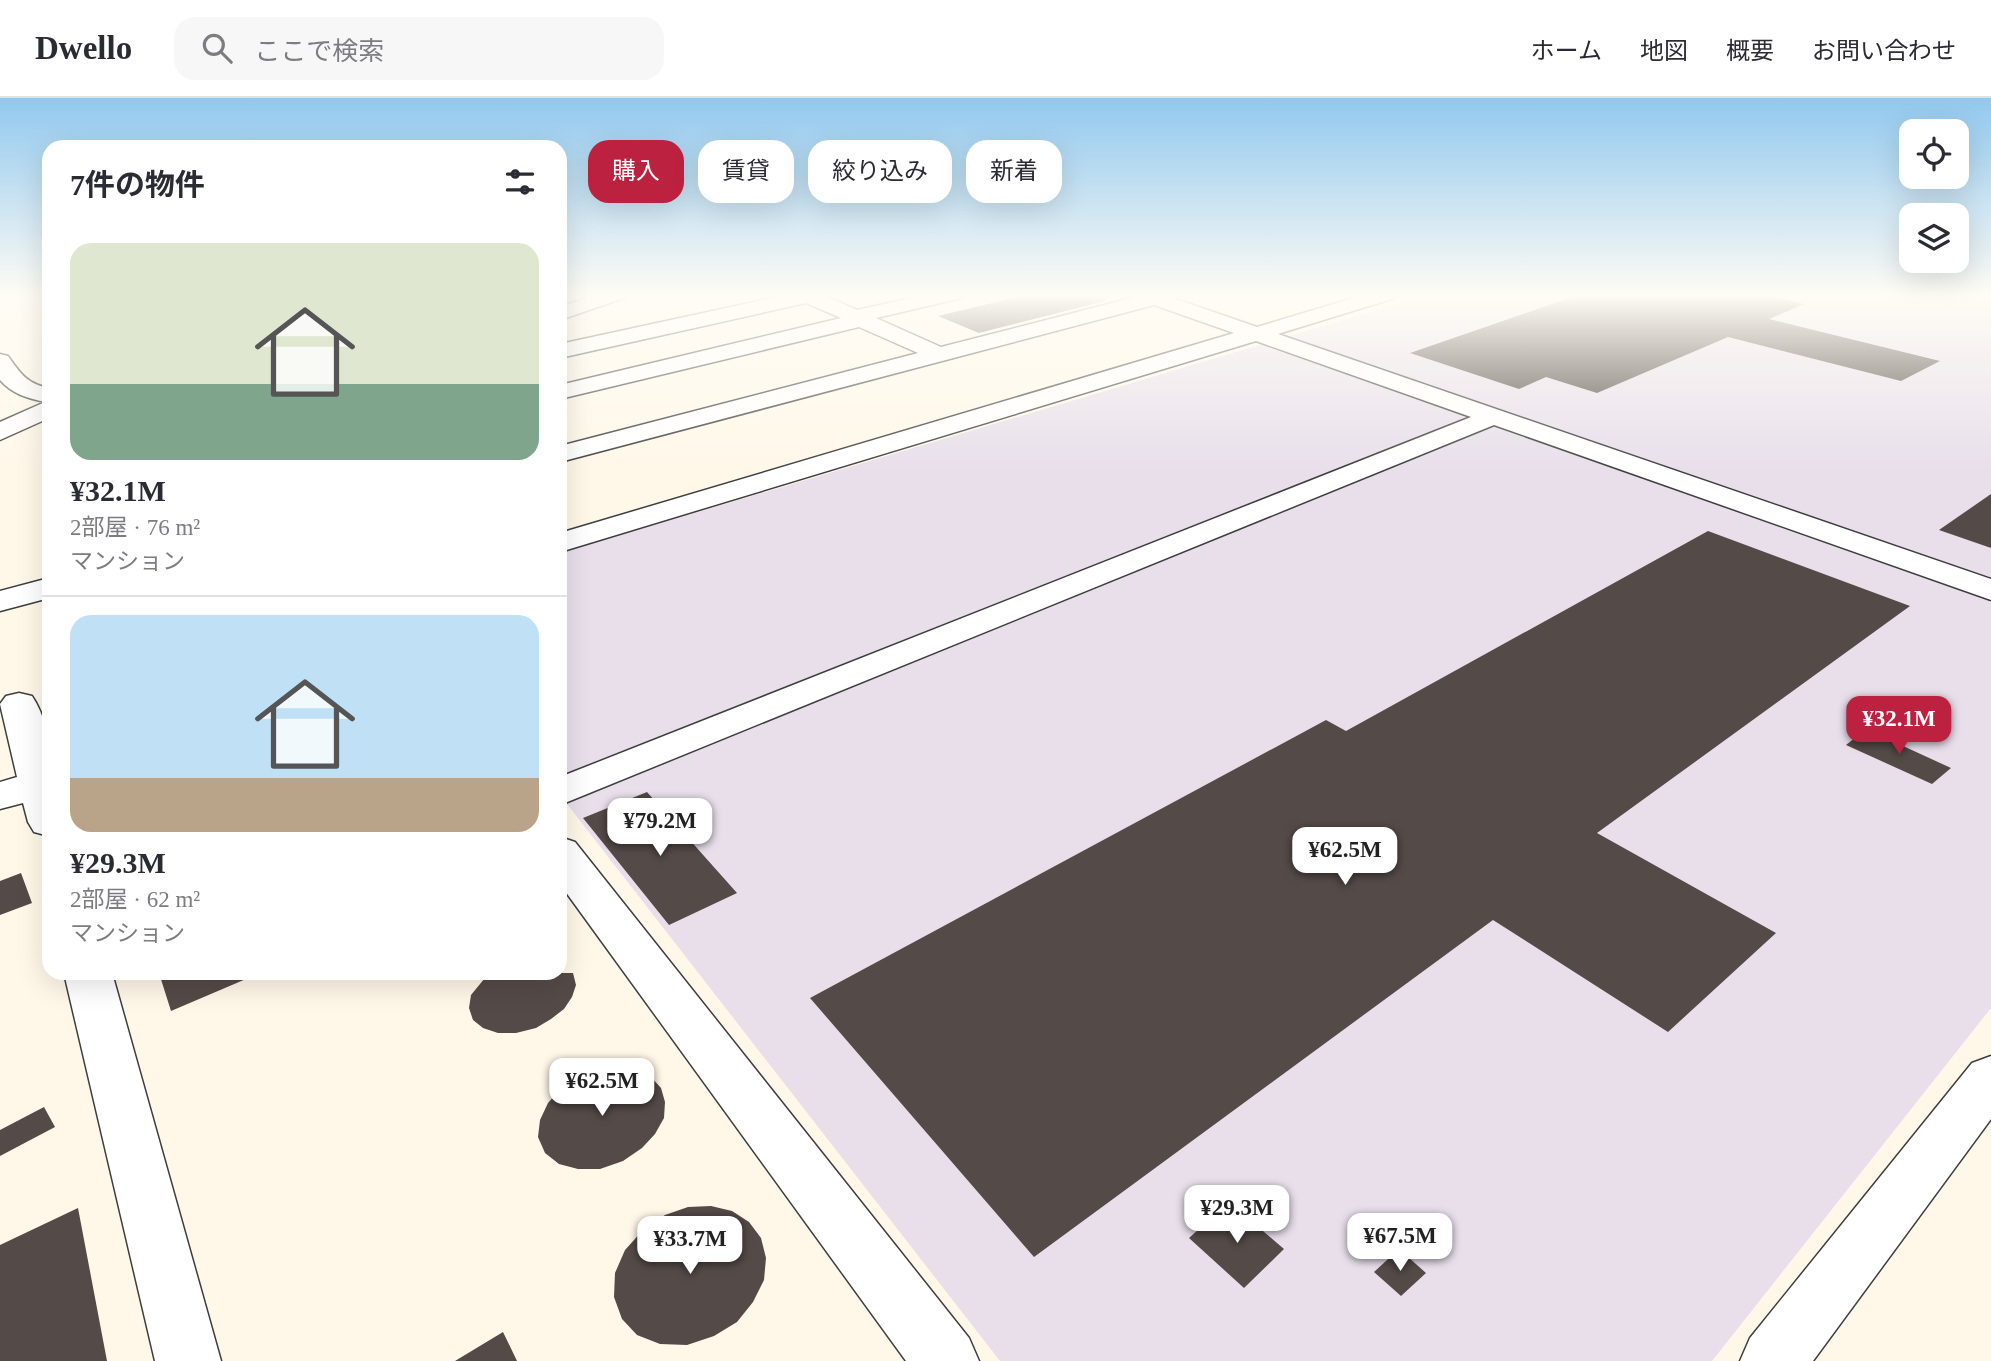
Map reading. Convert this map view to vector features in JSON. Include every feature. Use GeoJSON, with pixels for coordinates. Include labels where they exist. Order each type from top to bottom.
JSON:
{"type":"FeatureCollection","features":[{"type":"Feature","properties":{"kind":"lane"},"geometry":{"type":"LineString","coordinates":[[575,353],[617,377]]}},
{"type":"Feature","properties":{"kind":"lane"},"geometry":{"type":"LineString","coordinates":[[567,390],[717,353]]}},
{"type":"Feature","properties":{"kind":"lane"},"geometry":{"type":"LineString","coordinates":[[935,353],[940,355]]}},
{"type":"Feature","properties":{"kind":"lane"},"geometry":{"type":"LineString","coordinates":[[567,452],[948,353]]}},
{"type":"Feature","properties":{"kind":"lane"},"geometry":{"type":"LineString","coordinates":[[567,541],[1192,353]]}},
{"type":"Feature","properties":{"kind":"lane"},"geometry":{"type":"LineString","coordinates":[[1306,353],[1991,590]]}},
{"type":"Feature","properties":{"kind":"lane"},"geometry":{"type":"LineString","coordinates":[[0,361],[8,378],[19,387],[42,393]]}},
{"type":"Feature","properties":{"kind":"lane"},"geometry":{"type":"LineString","coordinates":[[0,432],[42,411]]}},
{"type":"Feature","properties":{"kind":"lane"},"geometry":{"type":"LineString","coordinates":[[567,789],[1494,416]]}},
{"type":"Feature","properties":{"kind":"lane"},"geometry":{"type":"LineString","coordinates":[[0,601],[42,590]]}},
{"type":"Feature","properties":{"kind":"lane"},"geometry":{"type":"LineString","coordinates":[[23,703],[42,795]]}},
{"type":"Feature","properties":{"kind":"lane"},"geometry":{"type":"LineString","coordinates":[[0,796],[39,784]]}},
{"type":"Feature","properties":{"kind":"lane"},"geometry":{"type":"LineString","coordinates":[[567,861],[946,1361]]}},
{"type":"Feature","properties":{"kind":"lane"},"geometry":{"type":"LineString","coordinates":[[90,980],[188,1361]]}},
{"type":"Feature","properties":{"kind":"lane"},"geometry":{"type":"LineString","coordinates":[[1773,1361],[1991,1078]]}},
{"type":"Feature","properties":{"kind":"shaded area"},"geometry":{"type":"Polygon","coordinates":[[[1233,353],[1991,353],[1991,1008],[1712,1361],[1000,1361],[567,804],[567,551],[1233,353]]]}},
{"type":"Feature","properties":{"kind":"building"},"geometry":{"type":"Polygon","coordinates":[[[1410,353],[1691,353],[1597,393],[1546,377],[1519,389],[1410,353]]]}},
{"type":"Feature","properties":{"kind":"building"},"geometry":{"type":"Polygon","coordinates":[[[1791,353],[1907,353],[1940,361],[1901,381],[1791,353]]]}},
{"type":"Feature","properties":{"kind":"building"},"geometry":{"type":"Polygon","coordinates":[[[1991,494],[1991,548],[1939,530],[1991,494]]]}},
{"type":"Feature","properties":{"kind":"building"},"geometry":{"type":"Polygon","coordinates":[[[1708,531],[1910,606],[1597,833],[1776,933],[1668,1032],[1493,920],[1034,1257],[810,998],[1326,720],[1346,731],[1708,531]]]}},
{"type":"Feature","properties":{"kind":"building"},"geometry":{"type":"Polygon","coordinates":[[[1866,729],[1951,768],[1932,784],[1846,745],[1866,729]]]}},
{"type":"Feature","properties":{"kind":"building"},"geometry":{"type":"Polygon","coordinates":[[[647,792],[737,893],[669,925],[583,818],[647,792]]]}},
{"type":"Feature","properties":{"kind":"building"},"geometry":{"type":"Polygon","coordinates":[[[21,873],[32,903],[0,915],[0,881],[21,873]]]}},
{"type":"Feature","properties":{"kind":"building"},"geometry":{"type":"Polygon","coordinates":[[[567,973],[573,973],[576,985],[564,1009],[536,1028],[516,1033],[498,1033],[483,1028],[473,1020],[469,1008],[471,995],[483,980],[567,980],[567,973]]]}},
{"type":"Feature","properties":{"kind":"building"},"geometry":{"type":"Polygon","coordinates":[[[161,980],[244,980],[171,1011],[161,980]]]}},
{"type":"Feature","properties":{"kind":"building"},"geometry":{"type":"Polygon","coordinates":[[[619,1067],[637,1070],[651,1077],[661,1088],[665,1102],[664,1118],[655,1134],[642,1148],[623,1161],[600,1169],[578,1169],[559,1164],[545,1153],[538,1137],[540,1120],[548,1103],[562,1087],[581,1075],[619,1067]]]}},
{"type":"Feature","properties":{"kind":"building"},"geometry":{"type":"Polygon","coordinates":[[[44,1107],[55,1127],[0,1156],[0,1130],[44,1107]]]}},
{"type":"Feature","properties":{"kind":"building"},"geometry":{"type":"Polygon","coordinates":[[[1229,1202],[1284,1249],[1244,1288],[1189,1238],[1229,1202]]]}},
{"type":"Feature","properties":{"kind":"building"},"geometry":{"type":"Polygon","coordinates":[[[711,1206],[732,1211],[749,1222],[761,1238],[766,1258],[764,1280],[753,1302],[737,1322],[714,1336],[687,1345],[660,1344],[637,1335],[622,1319],[614,1297],[615,1273],[625,1250],[643,1230],[665,1215],[688,1207],[711,1206]]]}},
{"type":"Feature","properties":{"kind":"building"},"geometry":{"type":"Polygon","coordinates":[[[78,1208],[107,1361],[0,1361],[0,1245],[78,1208]]]}},
{"type":"Feature","properties":{"kind":"building"},"geometry":{"type":"Polygon","coordinates":[[[1399,1249],[1426,1273],[1401,1296],[1374,1272],[1399,1249]]]}},
{"type":"Feature","properties":{"kind":"building"},"geometry":{"type":"Polygon","coordinates":[[[503,1332],[517,1361],[455,1361],[503,1332]]]}}]}
